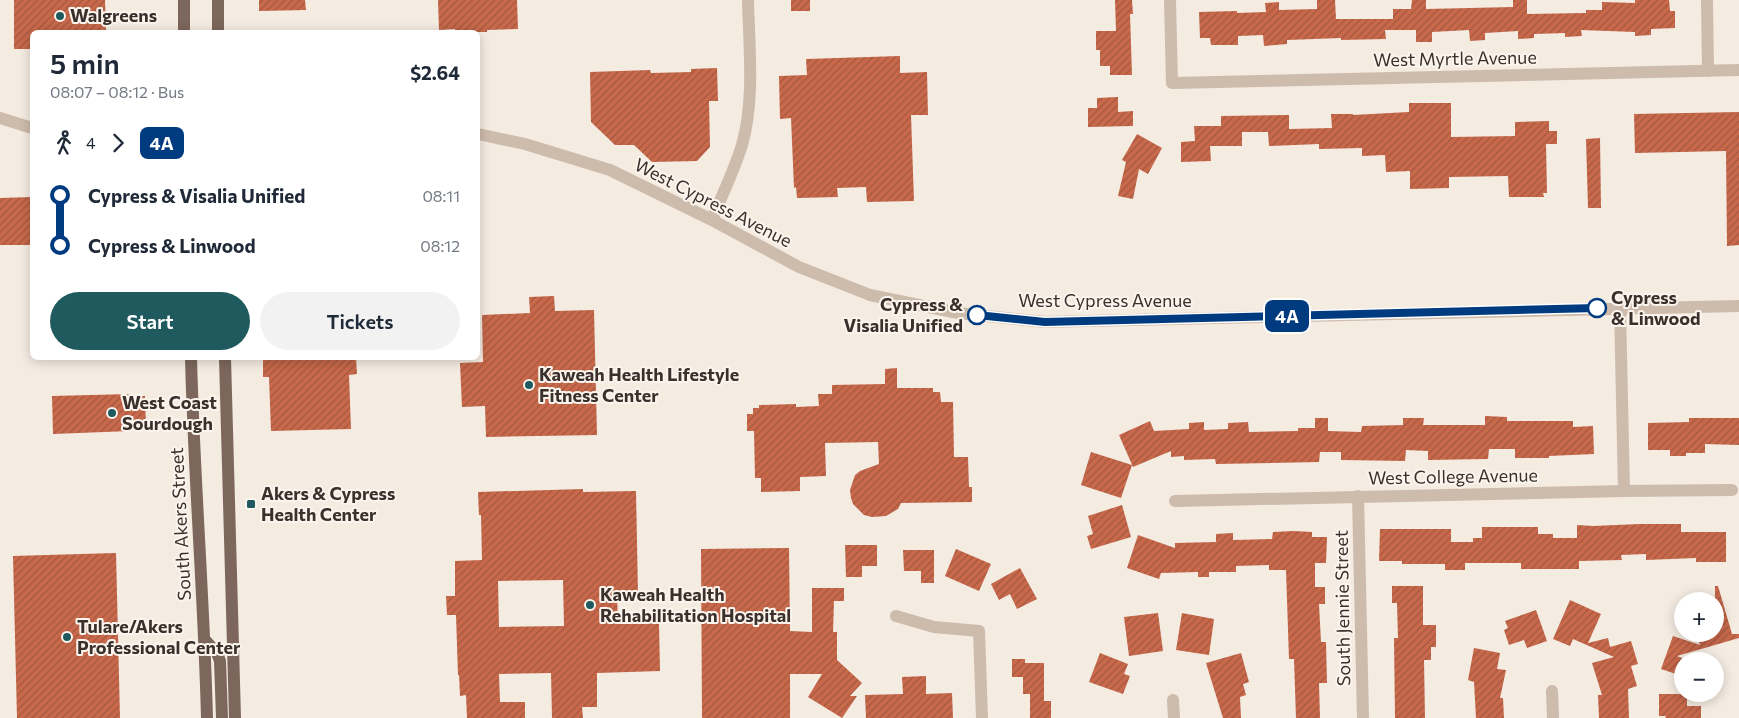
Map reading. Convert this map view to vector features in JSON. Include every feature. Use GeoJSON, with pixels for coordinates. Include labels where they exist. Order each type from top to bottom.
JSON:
{"type":"FeatureCollection","features":[{"type":"Feature","properties":{"kind":"main road"},"geometry":{"type":"LineString","coordinates":[[184,0],[184,30]]}},
{"type":"Feature","properties":{"kind":"main road"},"geometry":{"type":"LineString","coordinates":[[218,0],[218,30]]}},
{"type":"Feature","properties":{"kind":"main road","name":"South Akers Street"},"geometry":{"type":"LineString","coordinates":[[191,360],[207,718]]}},
{"type":"Feature","properties":{"kind":"main road"},"geometry":{"type":"LineString","coordinates":[[226,360],[235,718]]}},
{"type":"Feature","properties":{"kind":"main road"},"geometry":{"type":"LineString","coordinates":[[205,640],[213,647],[220,661],[222,718]]}},
{"type":"Feature","properties":{"kind":"street"},"geometry":{"type":"LineString","coordinates":[[712,220],[733,172],[742,144],[747,119],[751,81],[748,0]]}},
{"type":"Feature","properties":{"kind":"street","name":"West Myrtle Avenue"},"geometry":{"type":"LineString","coordinates":[[1170,0],[1172,83],[1739,70]]}},
{"type":"Feature","properties":{"kind":"street"},"geometry":{"type":"LineString","coordinates":[[1706,0],[1708,71]]}},
{"type":"Feature","properties":{"kind":"street"},"geometry":{"type":"LineString","coordinates":[[0,118],[30,127]]}},
{"type":"Feature","properties":{"kind":"street","name":"West Cypress Avenue"},"geometry":{"type":"LineString","coordinates":[[480,134],[525,144],[610,170],[712,220],[799,268],[870,295],[958,313],[1045,322],[1739,306]]}},
{"type":"Feature","properties":{"kind":"street"},"geometry":{"type":"LineString","coordinates":[[1620,308],[1624,491]]}},
{"type":"Feature","properties":{"kind":"street","name":"West College Avenue"},"geometry":{"type":"LineString","coordinates":[[1176,501],[1732,490]]}},
{"type":"Feature","properties":{"kind":"street","name":"South Jennie Street"},"geometry":{"type":"LineString","coordinates":[[1358,496],[1363,718]]}},
{"type":"Feature","properties":{"kind":"street"},"geometry":{"type":"LineString","coordinates":[[896,616],[934,628],[979,631],[982,718]]}},
{"type":"Feature","properties":{"kind":"street"},"geometry":{"type":"LineString","coordinates":[[1552,691],[1552,718]]}},
{"type":"Feature","properties":{"kind":"street"},"geometry":{"type":"LineString","coordinates":[[1173,700],[1174,718]]}},
{"type":"Feature","properties":{"kind":"building","name":"Walgreens"},"geometry":{"type":"Polygon","coordinates":[[[14,0],[105,0],[106,30],[30,30],[30,49],[14,49],[14,0]]]}},
{"type":"Feature","properties":{"kind":"building"},"geometry":{"type":"Polygon","coordinates":[[[259,0],[305,0],[306,10],[259,11],[259,0]]]}},
{"type":"Feature","properties":{"kind":"building"},"geometry":{"type":"Polygon","coordinates":[[[438,0],[517,0],[518,29],[487,30],[487,32],[480,32],[480,30],[439,30],[438,0]]]}},
{"type":"Feature","properties":{"kind":"building"},"geometry":{"type":"Polygon","coordinates":[[[791,0],[810,0],[810,11],[791,11],[791,0]]]}},
{"type":"Feature","properties":{"kind":"building"},"geometry":{"type":"Polygon","coordinates":[[[1115,0],[1132,0],[1133,14],[1130,14],[1132,75],[1110,75],[1110,66],[1100,66],[1100,50],[1096,50],[1096,31],[1116,31],[1115,0]]]}},
{"type":"Feature","properties":{"kind":"building"},"geometry":{"type":"Polygon","coordinates":[[[1317,0],[1335,0],[1336,19],[1393,19],[1393,9],[1411,9],[1412,0],[1426,0],[1426,9],[1513,7],[1513,0],[1527,0],[1527,14],[1586,13],[1586,10],[1602,10],[1602,2],[1635,3],[1635,0],[1669,0],[1670,11],[1675,11],[1675,28],[1651,29],[1651,35],[1635,36],[1635,32],[1581,30],[1582,36],[1565,37],[1565,33],[1534,34],[1534,38],[1518,39],[1518,31],[1485,33],[1485,40],[1470,41],[1469,30],[1432,32],[1432,42],[1416,42],[1416,30],[1385,30],[1386,39],[1287,40],[1287,44],[1264,46],[1263,35],[1238,36],[1238,45],[1211,45],[1210,38],[1200,38],[1199,12],[1266,12],[1265,3],[1279,2],[1279,10],[1317,9],[1317,0]]]}},
{"type":"Feature","properties":{"kind":"building"},"geometry":{"type":"Polygon","coordinates":[[[900,56],[900,73],[927,72],[928,115],[911,115],[914,201],[867,202],[866,187],[837,188],[838,197],[797,198],[796,187],[794,188],[791,118],[780,119],[779,76],[807,75],[806,59],[900,56]]]}},
{"type":"Feature","properties":{"kind":"building"},"geometry":{"type":"Polygon","coordinates":[[[717,68],[718,101],[709,101],[710,147],[697,161],[652,162],[634,145],[615,145],[591,122],[590,72],[650,70],[651,73],[691,72],[691,69],[717,68]]]}},
{"type":"Feature","properties":{"kind":"building"},"geometry":{"type":"Polygon","coordinates":[[[1118,97],[1118,112],[1133,111],[1133,126],[1088,127],[1088,108],[1097,108],[1097,98],[1118,97]]]}},
{"type":"Feature","properties":{"kind":"building"},"geometry":{"type":"Polygon","coordinates":[[[1409,103],[1451,103],[1451,137],[1515,136],[1515,122],[1549,121],[1549,131],[1557,131],[1557,144],[1546,144],[1547,193],[1543,193],[1544,197],[1509,197],[1508,176],[1449,177],[1449,188],[1410,189],[1410,171],[1386,172],[1385,155],[1362,156],[1362,148],[1319,149],[1319,144],[1269,146],[1268,132],[1242,132],[1242,146],[1210,146],[1211,161],[1181,162],[1181,142],[1195,141],[1194,126],[1221,126],[1221,116],[1289,115],[1289,129],[1332,128],[1331,114],[1353,115],[1409,112],[1409,103]]]}},
{"type":"Feature","properties":{"kind":"building"},"geometry":{"type":"Polygon","coordinates":[[[1739,112],[1739,245],[1727,246],[1726,151],[1635,153],[1634,114],[1739,112]]]}},
{"type":"Feature","properties":{"kind":"building"},"geometry":{"type":"Polygon","coordinates":[[[1137,134],[1162,148],[1148,174],[1139,169],[1133,199],[1118,196],[1126,162],[1122,160],[1137,134]]]}},
{"type":"Feature","properties":{"kind":"building"},"geometry":{"type":"Polygon","coordinates":[[[1600,138],[1601,208],[1588,208],[1586,139],[1600,138]]]}},
{"type":"Feature","properties":{"kind":"building"},"geometry":{"type":"Polygon","coordinates":[[[30,197],[30,245],[0,245],[0,198],[30,197]]]}},
{"type":"Feature","properties":{"kind":"building","name":"Kaweah Health Lifestyle Fitness Center"},"geometry":{"type":"Polygon","coordinates":[[[554,296],[555,311],[594,310],[597,435],[486,437],[485,406],[462,407],[460,363],[483,362],[482,315],[530,313],[529,297],[554,296]]]}},
{"type":"Feature","properties":{"kind":"building"},"geometry":{"type":"Polygon","coordinates":[[[263,360],[356,360],[357,374],[349,375],[351,429],[271,431],[269,377],[263,377],[263,360]]]}},
{"type":"Feature","properties":{"kind":"building"},"geometry":{"type":"Polygon","coordinates":[[[897,368],[897,388],[933,388],[933,392],[940,392],[941,402],[953,402],[954,457],[968,457],[969,487],[972,487],[972,502],[901,503],[898,509],[886,516],[872,517],[864,515],[853,504],[850,490],[855,475],[860,471],[879,464],[878,442],[825,443],[826,476],[800,477],[800,491],[761,492],[761,478],[755,478],[754,431],[747,431],[747,414],[753,414],[753,408],[759,408],[759,405],[796,404],[796,407],[819,406],[818,394],[832,394],[832,385],[885,384],[885,369],[897,368]]]}},
{"type":"Feature","properties":{"kind":"building"},"geometry":{"type":"Polygon","coordinates":[[[130,394],[130,397],[145,396],[146,427],[130,428],[130,431],[53,434],[52,396],[130,394]]]}},
{"type":"Feature","properties":{"kind":"building"},"geometry":{"type":"Polygon","coordinates":[[[1485,416],[1507,417],[1507,421],[1573,421],[1573,427],[1593,426],[1594,454],[1549,456],[1549,458],[1515,458],[1515,449],[1489,449],[1488,459],[1428,460],[1428,451],[1406,450],[1405,461],[1341,460],[1341,452],[1320,452],[1319,462],[1216,464],[1215,459],[1184,460],[1184,456],[1171,457],[1171,451],[1133,467],[1119,435],[1150,421],[1154,431],[1189,429],[1189,423],[1204,422],[1204,430],[1228,429],[1228,423],[1248,422],[1249,432],[1298,431],[1298,428],[1315,428],[1315,418],[1328,418],[1328,431],[1361,432],[1362,426],[1403,425],[1403,418],[1424,418],[1423,425],[1485,425],[1485,416]]]}},
{"type":"Feature","properties":{"kind":"building"},"geometry":{"type":"Polygon","coordinates":[[[1689,418],[1739,418],[1739,445],[1705,444],[1705,453],[1686,453],[1686,456],[1670,456],[1670,450],[1648,450],[1648,423],[1689,422],[1689,418]]]}},
{"type":"Feature","properties":{"kind":"building"},"geometry":{"type":"Polygon","coordinates":[[[1091,452],[1132,465],[1121,498],[1081,485],[1091,452]]]}},
{"type":"Feature","properties":{"kind":"building","name":"Kaweah Health Rehabilitation Hospital"},"geometry":{"type":"Polygon","coordinates":[[[583,489],[583,492],[636,491],[638,593],[617,593],[618,624],[659,623],[660,671],[597,673],[597,707],[582,707],[583,718],[552,718],[551,673],[499,674],[500,702],[525,702],[525,718],[467,718],[466,695],[460,696],[456,615],[447,615],[446,596],[455,596],[455,561],[482,560],[481,515],[479,515],[478,492],[583,489]],[[563,580],[498,581],[499,627],[564,626],[563,580]]]}},
{"type":"Feature","properties":{"kind":"building"},"geometry":{"type":"Polygon","coordinates":[[[1122,505],[1131,537],[1091,549],[1087,536],[1093,534],[1088,516],[1122,505]]]}},
{"type":"Feature","properties":{"kind":"building"},"geometry":{"type":"Polygon","coordinates":[[[1681,524],[1681,532],[1726,532],[1726,562],[1696,562],[1696,558],[1646,560],[1646,554],[1621,555],[1622,560],[1579,561],[1579,569],[1521,569],[1521,563],[1465,563],[1465,570],[1445,570],[1445,564],[1402,564],[1402,561],[1379,561],[1380,529],[1451,529],[1451,542],[1473,542],[1473,538],[1482,538],[1482,527],[1538,527],[1538,534],[1553,534],[1553,538],[1577,538],[1577,525],[1681,524]]]}},
{"type":"Feature","properties":{"kind":"building"},"geometry":{"type":"Polygon","coordinates":[[[1273,532],[1312,532],[1312,537],[1327,537],[1326,563],[1315,563],[1315,587],[1325,587],[1325,604],[1319,604],[1321,642],[1326,642],[1327,683],[1319,683],[1320,718],[1296,718],[1294,659],[1289,659],[1286,570],[1269,570],[1269,565],[1236,566],[1236,572],[1209,572],[1209,577],[1198,577],[1198,572],[1161,573],[1159,579],[1127,568],[1138,535],[1175,548],[1175,543],[1216,542],[1216,534],[1233,533],[1233,540],[1272,539],[1273,532]]]}},
{"type":"Feature","properties":{"kind":"building"},"geometry":{"type":"Polygon","coordinates":[[[845,545],[877,545],[877,566],[862,566],[862,577],[846,577],[845,545]]]}},
{"type":"Feature","properties":{"kind":"building"},"geometry":{"type":"Polygon","coordinates":[[[789,548],[790,631],[812,632],[812,588],[844,588],[844,601],[834,601],[833,632],[837,632],[837,660],[862,683],[850,696],[857,696],[842,718],[808,697],[822,674],[790,674],[790,718],[702,718],[701,549],[789,548]]]}},
{"type":"Feature","properties":{"kind":"building"},"geometry":{"type":"Polygon","coordinates":[[[956,549],[991,564],[979,591],[945,576],[956,549]]]}},
{"type":"Feature","properties":{"kind":"building"},"geometry":{"type":"Polygon","coordinates":[[[903,550],[934,550],[934,583],[921,583],[921,571],[904,571],[903,550]]]}},
{"type":"Feature","properties":{"kind":"building","name":"Tulare/Akers Professional Center"},"geometry":{"type":"Polygon","coordinates":[[[116,553],[120,718],[17,718],[13,556],[116,553]]]}},
{"type":"Feature","properties":{"kind":"building"},"geometry":{"type":"Polygon","coordinates":[[[1020,568],[1037,599],[1017,609],[1010,594],[999,600],[991,584],[1020,568]]]}},
{"type":"Feature","properties":{"kind":"building"},"geometry":{"type":"Polygon","coordinates":[[[1392,586],[1423,586],[1423,625],[1436,625],[1436,647],[1431,647],[1431,660],[1424,660],[1425,718],[1395,718],[1394,638],[1398,638],[1397,603],[1392,603],[1392,586]]]}},
{"type":"Feature","properties":{"kind":"building"},"geometry":{"type":"Polygon","coordinates":[[[1715,586],[1718,586],[1720,592],[1715,592],[1715,586]]]}},
{"type":"Feature","properties":{"kind":"building"},"geometry":{"type":"Polygon","coordinates":[[[1570,600],[1601,614],[1588,643],[1608,638],[1610,647],[1631,641],[1638,664],[1631,666],[1637,686],[1628,689],[1629,718],[1599,718],[1598,695],[1602,695],[1592,663],[1614,657],[1573,639],[1570,646],[1553,639],[1570,600]]]}},
{"type":"Feature","properties":{"kind":"building"},"geometry":{"type":"Polygon","coordinates":[[[1724,607],[1732,634],[1739,634],[1739,638],[1691,652],[1674,652],[1674,673],[1661,669],[1673,636],[1674,642],[1691,642],[1700,645],[1699,642],[1724,642],[1724,607]]]}},
{"type":"Feature","properties":{"kind":"building"},"geometry":{"type":"Polygon","coordinates":[[[1536,610],[1547,641],[1527,648],[1524,640],[1509,645],[1504,630],[1508,628],[1505,621],[1536,610]]]}},
{"type":"Feature","properties":{"kind":"building"},"geometry":{"type":"Polygon","coordinates":[[[1158,613],[1163,651],[1129,656],[1124,617],[1158,613]]]}},
{"type":"Feature","properties":{"kind":"building"},"geometry":{"type":"Polygon","coordinates":[[[1182,613],[1214,619],[1209,655],[1176,650],[1182,613]]]}},
{"type":"Feature","properties":{"kind":"building"},"geometry":{"type":"Polygon","coordinates":[[[1474,648],[1500,653],[1497,669],[1506,670],[1500,698],[1503,698],[1504,718],[1476,718],[1474,682],[1468,680],[1474,648]]]}},
{"type":"Feature","properties":{"kind":"building"},"geometry":{"type":"Polygon","coordinates":[[[1100,653],[1128,664],[1124,674],[1130,676],[1123,694],[1089,682],[1100,653]]]}},
{"type":"Feature","properties":{"kind":"building"},"geometry":{"type":"Polygon","coordinates":[[[1241,653],[1249,682],[1243,684],[1246,695],[1240,697],[1241,718],[1223,718],[1206,663],[1241,653]]]}},
{"type":"Feature","properties":{"kind":"building"},"geometry":{"type":"Polygon","coordinates":[[[1012,659],[1025,659],[1025,663],[1044,663],[1044,701],[1051,701],[1051,718],[1030,718],[1030,694],[1023,694],[1023,677],[1012,677],[1012,659]]]}},
{"type":"Feature","properties":{"kind":"building"},"geometry":{"type":"Polygon","coordinates":[[[926,676],[926,694],[952,693],[953,718],[866,718],[865,695],[903,694],[902,677],[926,676]]]}},
{"type":"Feature","properties":{"kind":"building"},"geometry":{"type":"Polygon","coordinates":[[[1659,694],[1674,694],[1674,702],[1687,702],[1687,706],[1701,706],[1701,718],[1665,718],[1666,716],[1659,716],[1659,694]]]}},
{"type":"Feature","properties":{"kind":"bus line","name":"4A"},"geometry":{"type":"LineString","coordinates":[[977,315],[1045,322],[1597,308]]}},
{"type":"Feature","properties":{"kind":"place","name":"Walgreens"},"geometry":{"type":"Point","coordinates":[60,16]}},
{"type":"Feature","properties":{"kind":"place","name":"Cypress & Linwood"},"geometry":{"type":"Point","coordinates":[1597,308]}},
{"type":"Feature","properties":{"kind":"place","name":"Cypress & Visalia Unified"},"geometry":{"type":"Point","coordinates":[977,315]}},
{"type":"Feature","properties":{"kind":"place","name":"Kaweah Health Lifestyle Fitness Center"},"geometry":{"type":"Point","coordinates":[529,385]}},
{"type":"Feature","properties":{"kind":"place","name":"West Coast Sourdough"},"geometry":{"type":"Point","coordinates":[112,413]}},
{"type":"Feature","properties":{"kind":"place","name":"Akers & Cypress Health Center"},"geometry":{"type":"Point","coordinates":[251,504]}},
{"type":"Feature","properties":{"kind":"place","name":"Kaweah Health Rehabilitation Hospital"},"geometry":{"type":"Point","coordinates":[590,605]}},
{"type":"Feature","properties":{"kind":"place","name":"Tulare/Akers Professional Center"},"geometry":{"type":"Point","coordinates":[67,637]}}]}
